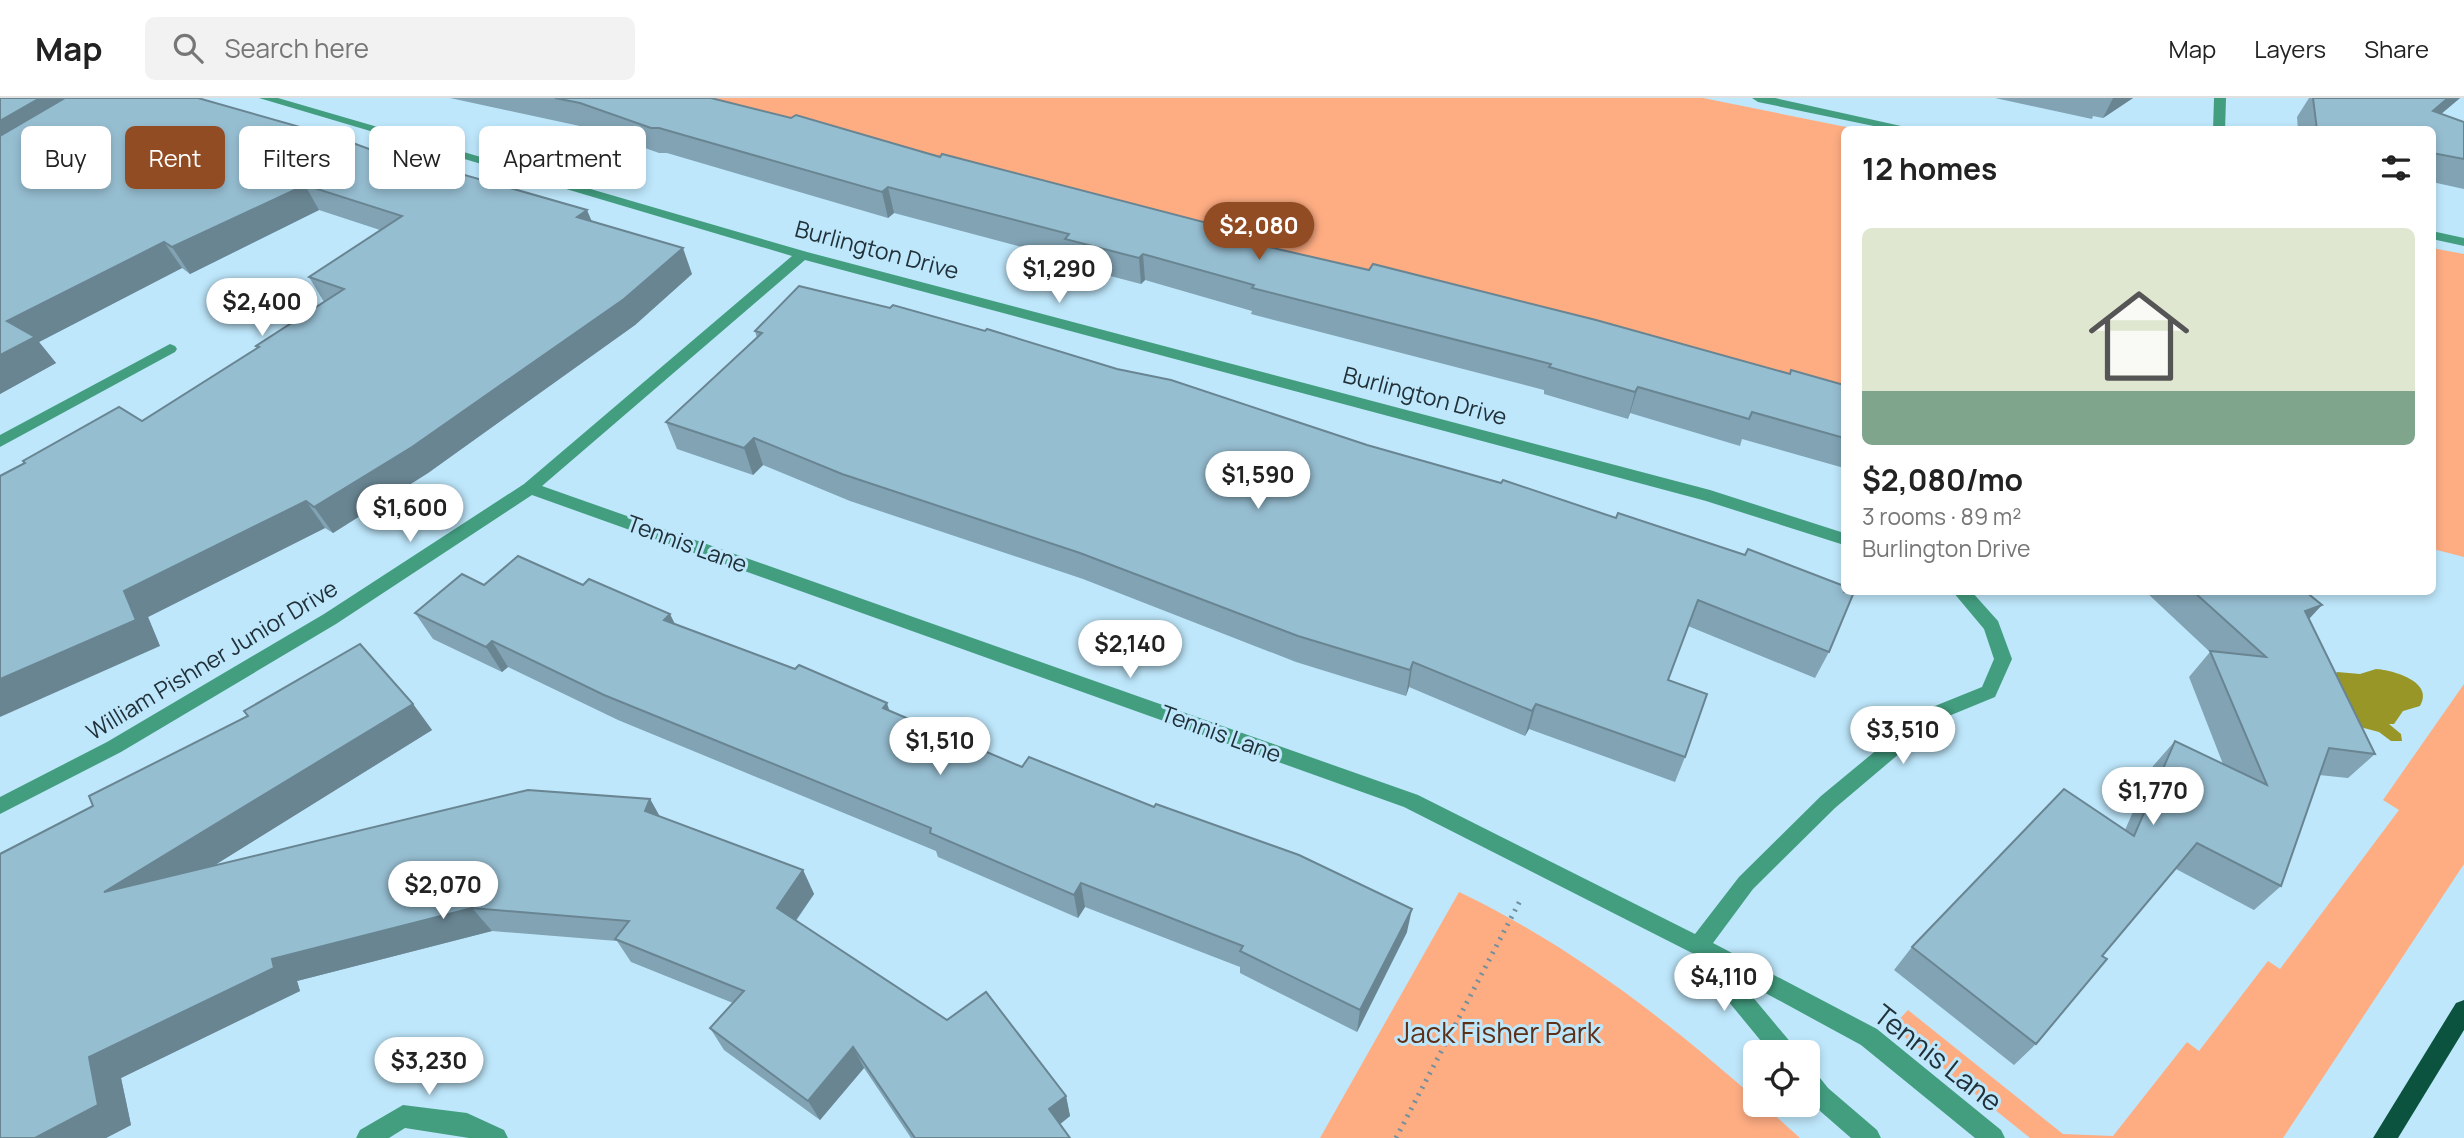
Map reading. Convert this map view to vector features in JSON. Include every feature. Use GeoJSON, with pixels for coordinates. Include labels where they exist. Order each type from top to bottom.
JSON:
{"type":"FeatureCollection","features":[{"type":"Feature","properties":{"kind":"main road"},"geometry":{"type":"LineString","coordinates":[[2385,1138],[2464,1010]]}},
{"type":"Feature","properties":{"kind":"street","name":"Burlington Drive"},"geometry":{"type":"LineString","coordinates":[[265,98],[802,255],[1710,496],[1841,538]]}},
{"type":"Feature","properties":{"kind":"street"},"geometry":{"type":"LineString","coordinates":[[1758,98],[1894,126]]}},
{"type":"Feature","properties":{"kind":"street"},"geometry":{"type":"LineString","coordinates":[[2219,126],[2220,98]]}},
{"type":"Feature","properties":{"kind":"street"},"geometry":{"type":"LineString","coordinates":[[2436,236],[2464,242]]}},
{"type":"Feature","properties":{"kind":"street","name":"William Pishner Junior Drive"},"geometry":{"type":"LineString","coordinates":[[0,806],[114,747],[330,619],[530,488],[802,255]]}},
{"type":"Feature","properties":{"kind":"street"},"geometry":{"type":"LineString","coordinates":[[0,442],[170,349]]}},
{"type":"Feature","properties":{"kind":"street","name":"Tennis Lane"},"geometry":{"type":"LineString","coordinates":[[530,488],[1411,801],[1698,946],[1869,1037],[1993,1138]]}},
{"type":"Feature","properties":{"kind":"street"},"geometry":{"type":"LineString","coordinates":[[1698,946],[1746,884],[1828,802],[1932,715],[1989,692],[2003,659],[1992,626],[1965,595]]}},
{"type":"Feature","properties":{"kind":"street","name":"Tennis Lane"},"geometry":{"type":"LineString","coordinates":[[1698,946],[1774,1040]]}},
{"type":"Feature","properties":{"kind":"street"},"geometry":{"type":"LineString","coordinates":[[1820,1096],[1868,1138]]}},
{"type":"Feature","properties":{"kind":"street"},"geometry":{"type":"LineString","coordinates":[[368,1138],[403,1116],[467,1125],[496,1138]]}},
{"type":"Feature","properties":{"kind":"path"},"geometry":{"type":"LineString","coordinates":[[1396,1138],[1512,917]]}},
{"type":"Feature","properties":{"kind":"green space"},"geometry":{"type":"Polygon","coordinates":[[[683,98],[1703,98],[1841,126],[1841,397],[683,98]]]}},
{"type":"Feature","properties":{"kind":"green space"},"geometry":{"type":"Polygon","coordinates":[[[2436,249],[2464,254],[2464,557],[2436,550],[2436,249]]]}},
{"type":"Feature","properties":{"kind":"green space"},"geometry":{"type":"Polygon","coordinates":[[[2464,684],[2464,864],[2283,1138],[2030,1138],[1892,1027],[1908,1010],[2063,1134],[2113,1136],[2187,1042],[2199,1051],[2268,961],[2280,969],[2399,810],[2383,800],[2464,684]]]}},
{"type":"Feature","properties":{"kind":"green space","name":"Jack Fisher Park"},"geometry":{"type":"Polygon","coordinates":[[[1459,892],[1499,912],[1577,959],[1686,1039],[1743,1088],[1743,1117],[1777,1117],[1800,1138],[1320,1138],[1459,892]]]}},
{"type":"Feature","properties":{"kind":"shaded area"},"geometry":{"type":"Polygon","coordinates":[[[2376,669],[2410,679],[2422,690],[2420,706],[2403,711],[2394,724],[2389,724],[2401,734],[2402,741],[2391,741],[2379,732],[2360,727],[2333,676],[2337,672],[2360,674],[2376,669]]]}},
{"type":"Feature","properties":{"kind":"building"},"geometry":{"type":"Polygon","coordinates":[[[0,98],[40,98],[0,121],[0,98]]]}},
{"type":"Feature","properties":{"kind":"building"},"geometry":{"type":"Polygon","coordinates":[[[65,98],[198,98],[296,126],[239,126],[239,189],[296,189],[172,247],[164,242],[7,321],[35,337],[0,355],[0,136],[65,98]]]}},
{"type":"Feature","properties":{"kind":"building"},"geometry":{"type":"Polygon","coordinates":[[[555,98],[711,98],[791,118],[796,115],[940,157],[942,154],[1265,238],[1260,245],[1369,270],[1373,264],[1596,320],[1790,374],[1791,370],[1841,384],[1841,437],[1752,412],[1749,419],[1638,387],[1635,392],[1549,367],[1551,364],[1252,288],[1254,285],[1143,254],[1139,258],[1065,239],[1069,234],[888,187],[882,192],[645,126],[580,103],[555,98]]]}},
{"type":"Feature","properties":{"kind":"building"},"geometry":{"type":"Polygon","coordinates":[[[2313,98],[2448,98],[2433,111],[2464,122],[2464,159],[2436,154],[2436,126],[2316,126],[2313,98]]]}},
{"type":"Feature","properties":{"kind":"building"},"geometry":{"type":"Polygon","coordinates":[[[355,144],[369,149],[369,189],[465,189],[465,175],[479,179],[479,189],[514,189],[587,210],[577,217],[683,248],[624,299],[412,447],[314,507],[306,501],[124,591],[136,620],[0,679],[0,476],[119,407],[142,421],[259,347],[256,346],[344,289],[309,277],[402,216],[318,189],[355,189],[355,144]]]}},
{"type":"Feature","properties":{"kind":"building"},"geometry":{"type":"Polygon","coordinates":[[[799,286],[890,308],[893,305],[985,331],[987,329],[1117,369],[1171,380],[1367,445],[1501,483],[1503,480],[1616,518],[1618,513],[1745,555],[1748,549],[1841,585],[1841,595],[1853,595],[1829,652],[1698,600],[1668,680],[1707,694],[1685,757],[1536,704],[1532,711],[1413,662],[1410,670],[1298,636],[1080,553],[842,474],[754,438],[744,448],[666,422],[762,333],[755,331],[799,286]]]}},
{"type":"Feature","properties":{"kind":"building"},"geometry":{"type":"Polygon","coordinates":[[[518,556],[583,585],[589,579],[670,614],[664,620],[795,669],[799,665],[887,703],[883,708],[1022,767],[1029,757],[1154,807],[1156,804],[1299,855],[1412,909],[1360,1010],[1240,951],[1243,946],[1081,883],[1074,895],[930,833],[931,828],[604,695],[492,641],[486,647],[415,613],[462,574],[484,585],[518,556]]]}},
{"type":"Feature","properties":{"kind":"building"},"geometry":{"type":"Polygon","coordinates":[[[2197,595],[2310,595],[2322,605],[2305,611],[2375,754],[2329,748],[2281,886],[2197,843],[2102,956],[2107,959],[2036,1044],[1912,947],[2064,789],[2134,836],[2175,741],[2267,785],[2210,651],[2266,657],[2197,595]]]}},
{"type":"Feature","properties":{"kind":"building"},"geometry":{"type":"Polygon","coordinates":[[[360,644],[413,704],[104,892],[528,790],[650,799],[645,811],[803,870],[777,908],[947,1020],[986,992],[1066,1096],[1049,1109],[1070,1138],[915,1138],[853,1047],[808,1101],[710,1028],[744,991],[615,939],[629,921],[472,908],[272,959],[274,968],[89,1057],[98,1105],[35,1138],[0,1138],[0,854],[93,806],[89,796],[248,716],[244,711],[360,644]]]}}]}
